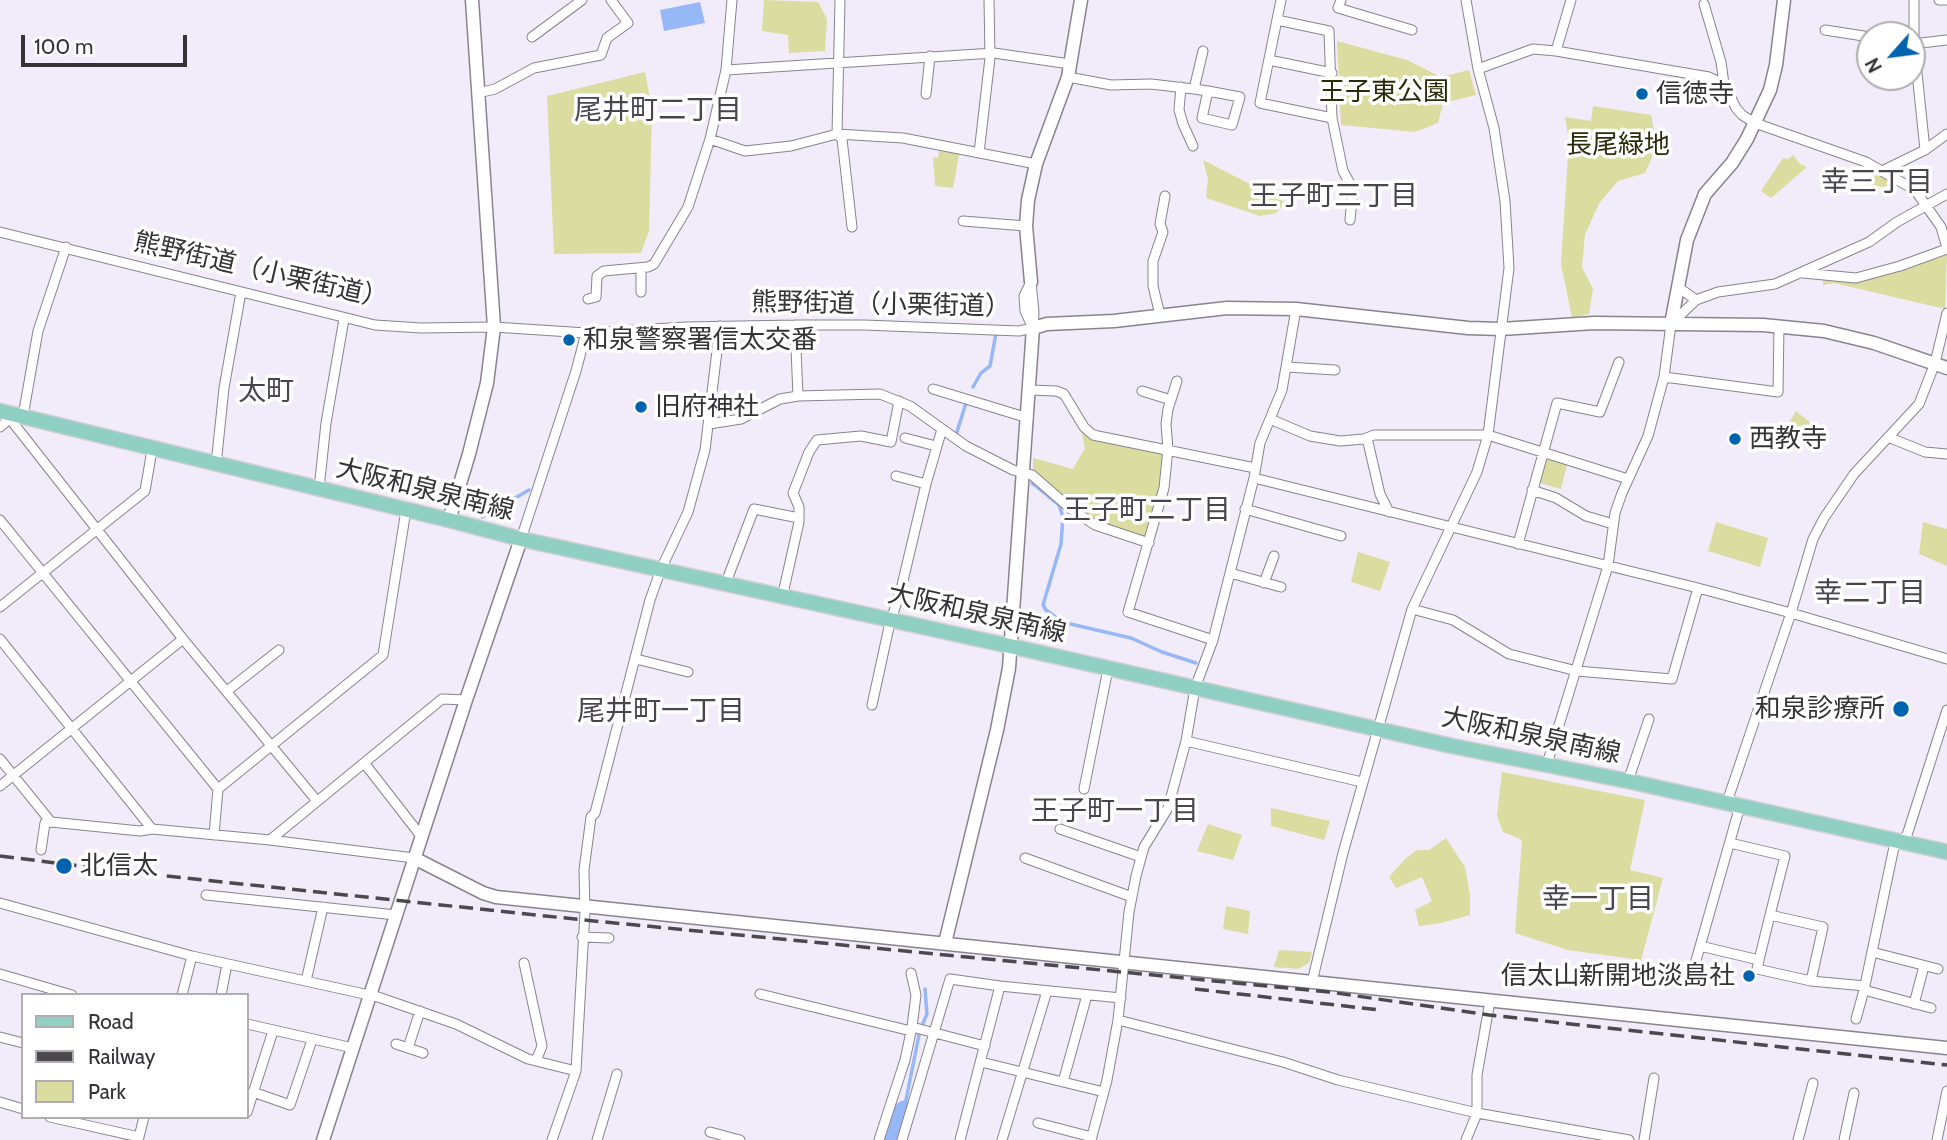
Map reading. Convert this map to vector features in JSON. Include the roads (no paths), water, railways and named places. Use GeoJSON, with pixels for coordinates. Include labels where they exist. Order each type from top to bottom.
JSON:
{"type":"FeatureCollection","features":[{"type":"Feature","properties":{"kind":"main road","name":"大阪和泉泉南線"},"geometry":{"type":"LineString","coordinates":[[12,414],[521,539],[1947,852]]}},
{"type":"Feature","properties":{"kind":"street"},"geometry":{"type":"LineString","coordinates":[[449,520],[487,383],[494,327],[472,0]]}},
{"type":"Feature","properties":{"kind":"street"},"geometry":{"type":"LineString","coordinates":[[532,37],[582,0]]}},
{"type":"Feature","properties":{"kind":"street"},"geometry":{"type":"LineString","coordinates":[[478,93],[495,89],[534,68],[601,55],[607,38],[628,23],[611,0]]}},
{"type":"Feature","properties":{"kind":"street"},"geometry":{"type":"LineString","coordinates":[[588,299],[596,297],[597,276],[604,271],[648,267],[659,258],[688,206],[710,139],[726,70],[732,0]]}},
{"type":"Feature","properties":{"kind":"street"},"geometry":{"type":"LineString","coordinates":[[840,0],[837,134],[842,139],[852,227]]}},
{"type":"Feature","properties":{"kind":"street"},"geometry":{"type":"LineString","coordinates":[[979,153],[990,53],[989,0]]}},
{"type":"Feature","properties":{"kind":"street"},"geometry":{"type":"LineString","coordinates":[[945,943],[997,730],[1009,668],[1034,312],[1026,226],[1028,200],[1036,164],[1069,71],[1081,0]]}},
{"type":"Feature","properties":{"kind":"street"},"geometry":{"type":"LineString","coordinates":[[1281,0],[1260,103],[1332,118]]}},
{"type":"Feature","properties":{"kind":"street"},"geometry":{"type":"LineString","coordinates":[[1340,0],[1338,8],[1412,30]]}},
{"type":"Feature","properties":{"kind":"street"},"geometry":{"type":"LineString","coordinates":[[1312,982],[1362,782],[1412,609],[1477,472],[1488,435],[1507,293],[1505,201],[1494,128],[1478,69],[1466,0]]}},
{"type":"Feature","properties":{"kind":"street"},"geometry":{"type":"LineString","coordinates":[[1556,51],[1571,0]]}},
{"type":"Feature","properties":{"kind":"street"},"geometry":{"type":"LineString","coordinates":[[1547,764],[1608,566],[1622,493],[1648,436],[1664,377],[1687,240],[1704,194],[1732,163],[1770,90],[1784,0]]}},
{"type":"Feature","properties":{"kind":"street"},"geometry":{"type":"LineString","coordinates":[[1914,0],[1914,21]]}},
{"type":"Feature","properties":{"kind":"street"},"geometry":{"type":"LineString","coordinates":[[1939,0],[1947,0]]}},
{"type":"Feature","properties":{"kind":"street"},"geometry":{"type":"LineString","coordinates":[[1704,4],[1721,62],[1724,84],[1742,115],[1755,123],[1884,170],[1915,190],[1941,227],[1947,249],[1856,278],[1800,273]]}},
{"type":"Feature","properties":{"kind":"street"},"geometry":{"type":"LineString","coordinates":[[1277,20],[1329,31],[1332,118],[1343,171],[1353,189],[1350,220]]}},
{"type":"Feature","properties":{"kind":"street"},"geometry":{"type":"LineString","coordinates":[[1825,30],[1856,35]]}},
{"type":"Feature","properties":{"kind":"street"},"geometry":{"type":"LineString","coordinates":[[1926,42],[1947,40]]}},
{"type":"Feature","properties":{"kind":"street"},"geometry":{"type":"LineString","coordinates":[[1478,69],[1533,49],[1709,77],[1724,84]]}},
{"type":"Feature","properties":{"kind":"street"},"geometry":{"type":"LineString","coordinates":[[1194,89],[1203,51]]}},
{"type":"Feature","properties":{"kind":"street"},"geometry":{"type":"LineString","coordinates":[[726,70],[990,53],[1069,71],[1111,85],[1151,84],[1181,87],[1208,91],[1240,97],[1232,125],[1202,118],[1208,91]]}},
{"type":"Feature","properties":{"kind":"street"},"geometry":{"type":"LineString","coordinates":[[926,94],[930,57]]}},
{"type":"Feature","properties":{"kind":"street"},"geometry":{"type":"LineString","coordinates":[[1269,60],[1332,72]]}},
{"type":"Feature","properties":{"kind":"street"},"geometry":{"type":"LineString","coordinates":[[1181,87],[1179,110],[1193,146]]}},
{"type":"Feature","properties":{"kind":"street"},"geometry":{"type":"LineString","coordinates":[[1918,91],[1925,150]]}},
{"type":"Feature","properties":{"kind":"street"},"geometry":{"type":"LineString","coordinates":[[710,139],[745,151],[791,146],[837,134],[903,138],[1036,164]]}},
{"type":"Feature","properties":{"kind":"street"},"geometry":{"type":"LineString","coordinates":[[1884,170],[1925,150],[1947,134]]}},
{"type":"Feature","properties":{"kind":"street"},"geometry":{"type":"LineString","coordinates":[[1671,324],[1696,300],[1718,292],[1775,284],[1869,242],[1947,194]]}},
{"type":"Feature","properties":{"kind":"street"},"geometry":{"type":"LineString","coordinates":[[1160,315],[1153,286],[1153,261],[1163,232],[1160,224],[1165,196]]}},
{"type":"Feature","properties":{"kind":"street"},"geometry":{"type":"LineString","coordinates":[[963,221],[1026,226]]}},
{"type":"Feature","properties":{"kind":"street","name":"熊野街道（小栗街道）"},"geometry":{"type":"LineString","coordinates":[[0,232],[363,324],[421,328],[494,327],[586,333],[795,325],[1019,331],[1047,324],[1114,321],[1227,308],[1296,309],[1468,328],[1501,329],[1594,323],[1779,326],[1824,331],[1874,342],[1941,366]]}},
{"type":"Feature","properties":{"kind":"street"},"geometry":{"type":"LineString","coordinates":[[0,427],[12,414],[66,247]]}},
{"type":"Feature","properties":{"kind":"street"},"geometry":{"type":"LineString","coordinates":[[641,268],[641,292]]}},
{"type":"Feature","properties":{"kind":"street"},"geometry":{"type":"LineString","coordinates":[[1678,287],[1696,300]]}},
{"type":"Feature","properties":{"kind":"street"},"geometry":{"type":"LineString","coordinates":[[216,465],[224,388],[241,292]]}},
{"type":"Feature","properties":{"kind":"street"},"geometry":{"type":"LineString","coordinates":[[1038,1123],[1091,1139],[1104,1092],[1118,1020],[1132,897],[1143,847],[1168,808],[1186,741],[1195,688],[1213,640],[1255,473],[1259,443],[1282,390],[1296,309]]}},
{"type":"Feature","properties":{"kind":"street"},"geometry":{"type":"LineString","coordinates":[[1693,971],[1738,813],[1729,796],[1791,613],[1812,539],[1854,474],[1919,404],[1941,366],[1947,313]]}},
{"type":"Feature","properties":{"kind":"street"},"geometry":{"type":"LineString","coordinates":[[319,489],[326,423],[344,319]]}},
{"type":"Feature","properties":{"kind":"street"},"geometry":{"type":"LineString","coordinates":[[795,325],[798,396]]}},
{"type":"Feature","properties":{"kind":"street"},"geometry":{"type":"LineString","coordinates":[[1664,377],[1778,391],[1779,326]]}},
{"type":"Feature","properties":{"kind":"street"},"geometry":{"type":"LineString","coordinates":[[552,1140],[576,1071],[584,870],[591,817],[595,813],[650,600],[661,569],[688,512],[705,450],[720,327]]}},
{"type":"Feature","properties":{"kind":"street"},"geometry":{"type":"LineString","coordinates":[[323,1140],[576,371],[586,333]]}},
{"type":"Feature","properties":{"kind":"street"},"geometry":{"type":"LineString","coordinates":[[1518,544],[1558,403],[1600,412],[1619,362]]}},
{"type":"Feature","properties":{"kind":"street"},"geometry":{"type":"LineString","coordinates":[[1287,367],[1335,370]]}},
{"type":"Feature","properties":{"kind":"street"},"geometry":{"type":"LineString","coordinates":[[1177,381],[1166,424],[1168,449],[1164,488],[1128,612],[1213,640]]}},
{"type":"Feature","properties":{"kind":"street"},"geometry":{"type":"LineString","coordinates":[[933,389],[1028,418]]}},
{"type":"Feature","properties":{"kind":"street"},"geometry":{"type":"LineString","coordinates":[[1030,390],[1064,394],[1084,427],[1093,435],[1168,449],[1452,529],[1698,588],[1947,659]]}},
{"type":"Feature","properties":{"kind":"street"},"geometry":{"type":"LineString","coordinates":[[1142,391],[1171,400]]}},
{"type":"Feature","properties":{"kind":"street"},"geometry":{"type":"LineString","coordinates":[[709,424],[741,419],[780,400],[798,396],[880,394],[910,406],[966,446],[1013,470],[1032,475],[1094,525],[1149,543]]}},
{"type":"Feature","properties":{"kind":"street"},"geometry":{"type":"LineString","coordinates":[[782,598],[799,518],[799,508],[793,493],[809,452],[817,440],[861,436],[891,442],[899,401]]}},
{"type":"Feature","properties":{"kind":"street"},"geometry":{"type":"LineString","coordinates":[[12,414],[14,424],[183,639],[317,801]]}},
{"type":"Feature","properties":{"kind":"street"},"geometry":{"type":"LineString","coordinates":[[1270,419],[1310,436],[1340,441],[1374,435],[1488,435],[1628,479]]}},
{"type":"Feature","properties":{"kind":"street"},"geometry":{"type":"LineString","coordinates":[[872,705],[891,620],[942,429]]}},
{"type":"Feature","properties":{"kind":"street"},"geometry":{"type":"LineString","coordinates":[[1888,437],[1925,452],[1947,454]]}},
{"type":"Feature","properties":{"kind":"street"},"geometry":{"type":"LineString","coordinates":[[905,438],[936,446]]}},
{"type":"Feature","properties":{"kind":"street"},"geometry":{"type":"LineString","coordinates":[[1367,438],[1380,494],[1389,512]]}},
{"type":"Feature","properties":{"kind":"street"},"geometry":{"type":"LineString","coordinates":[[0,607],[145,491],[152,450]]}},
{"type":"Feature","properties":{"kind":"street"},"geometry":{"type":"LineString","coordinates":[[896,477],[926,484]]}},
{"type":"Feature","properties":{"kind":"street"},"geometry":{"type":"LineString","coordinates":[[1532,490],[1556,498],[1586,516],[1614,524]]}},
{"type":"Feature","properties":{"kind":"street"},"geometry":{"type":"LineString","coordinates":[[218,789],[383,655],[406,509]]}},
{"type":"Feature","properties":{"kind":"street"},"geometry":{"type":"LineString","coordinates":[[725,585],[754,509],[799,518]]}},
{"type":"Feature","properties":{"kind":"street"},"geometry":{"type":"LineString","coordinates":[[1245,509],[1341,536]]}},
{"type":"Feature","properties":{"kind":"street"},"geometry":{"type":"LineString","coordinates":[[0,520],[218,789],[214,835]]}},
{"type":"Feature","properties":{"kind":"street"},"geometry":{"type":"LineString","coordinates":[[1264,583],[1274,556]]}},
{"type":"Feature","properties":{"kind":"street"},"geometry":{"type":"LineString","coordinates":[[1230,573],[1281,587]]}},
{"type":"Feature","properties":{"kind":"street"},"geometry":{"type":"LineString","coordinates":[[1412,609],[1453,620],[1509,654],[1577,671],[1672,679],[1698,588]]}},
{"type":"Feature","properties":{"kind":"street"},"geometry":{"type":"LineString","coordinates":[[0,639],[152,829]]}},
{"type":"Feature","properties":{"kind":"street"},"geometry":{"type":"LineString","coordinates":[[0,786],[183,639]]}},
{"type":"Feature","properties":{"kind":"street"},"geometry":{"type":"LineString","coordinates":[[227,691],[279,650]]}},
{"type":"Feature","properties":{"kind":"street"},"geometry":{"type":"LineString","coordinates":[[636,659],[688,672]]}},
{"type":"Feature","properties":{"kind":"street"},"geometry":{"type":"LineString","coordinates":[[1084,789],[1108,669]]}},
{"type":"Feature","properties":{"kind":"street"},"geometry":{"type":"LineString","coordinates":[[865,679],[877,682]]}},
{"type":"Feature","properties":{"kind":"street"},"geometry":{"type":"LineString","coordinates":[[270,840],[442,699],[466,701]]}},
{"type":"Feature","properties":{"kind":"street"},"geometry":{"type":"LineString","coordinates":[[1856,1018],[1865,988],[1894,847],[1908,835],[1947,710]]}},
{"type":"Feature","properties":{"kind":"street"},"geometry":{"type":"LineString","coordinates":[[1628,781],[1649,719]]}},
{"type":"Feature","properties":{"kind":"street"},"geometry":{"type":"LineString","coordinates":[[1186,741],[1362,782]]}},
{"type":"Feature","properties":{"kind":"street"},"geometry":{"type":"LineString","coordinates":[[0,759],[51,822]]}},
{"type":"Feature","properties":{"kind":"street"},"geometry":{"type":"LineString","coordinates":[[365,764],[421,836]]}},
{"type":"Feature","properties":{"kind":"street"},"geometry":{"type":"LineString","coordinates":[[41,850],[45,823],[51,822],[270,840],[414,858],[496,897],[1947,1048]]}},
{"type":"Feature","properties":{"kind":"street"},"geometry":{"type":"LineString","coordinates":[[1060,829],[1141,857]]}},
{"type":"Feature","properties":{"kind":"street"},"geometry":{"type":"LineString","coordinates":[[1730,843],[1785,856],[1757,969],[1811,981],[1865,988],[1931,1008]]}},
{"type":"Feature","properties":{"kind":"street"},"geometry":{"type":"LineString","coordinates":[[1025,858],[1132,897]]}},
{"type":"Feature","properties":{"kind":"street"},"geometry":{"type":"LineString","coordinates":[[206,895],[396,915]]}},
{"type":"Feature","properties":{"kind":"street"},"geometry":{"type":"LineString","coordinates":[[0,902],[192,956],[371,995],[456,1024],[536,1061],[576,1071]]}},
{"type":"Feature","properties":{"kind":"street"},"geometry":{"type":"LineString","coordinates":[[306,981],[323,907]]}},
{"type":"Feature","properties":{"kind":"street"},"geometry":{"type":"LineString","coordinates":[[1770,915],[1823,927],[1811,981]]}},
{"type":"Feature","properties":{"kind":"street"},"geometry":{"type":"LineString","coordinates":[[582,937],[609,938]]}},
{"type":"Feature","properties":{"kind":"street"},"geometry":{"type":"LineString","coordinates":[[1700,946],[1759,960]]}},
{"type":"Feature","properties":{"kind":"street"},"geometry":{"type":"LineString","coordinates":[[1872,952],[1938,969]]}},
{"type":"Feature","properties":{"kind":"street"},"geometry":{"type":"LineString","coordinates":[[183,993],[192,956]]}},
{"type":"Feature","properties":{"kind":"street"},"geometry":{"type":"LineString","coordinates":[[524,963],[541,1046],[536,1061]]}},
{"type":"Feature","properties":{"kind":"street"},"geometry":{"type":"LineString","coordinates":[[220,993],[227,964]]}},
{"type":"Feature","properties":{"kind":"street"},"geometry":{"type":"LineString","coordinates":[[1914,1004],[1924,965]]}},
{"type":"Feature","properties":{"kind":"street"},"geometry":{"type":"LineString","coordinates":[[879,1140],[912,1028],[916,995],[911,973]]}},
{"type":"Feature","properties":{"kind":"street"},"geometry":{"type":"LineString","coordinates":[[0,974],[65,993]]}},
{"type":"Feature","properties":{"kind":"street"},"geometry":{"type":"LineString","coordinates":[[902,1140],[931,1032],[950,979],[1121,998]]}},
{"type":"Feature","properties":{"kind":"street"},"geometry":{"type":"LineString","coordinates":[[960,1140],[1000,986]]}},
{"type":"Feature","properties":{"kind":"street"},"geometry":{"type":"LineString","coordinates":[[1002,1140],[1047,991]]}},
{"type":"Feature","properties":{"kind":"street"},"geometry":{"type":"LineString","coordinates":[[760,994],[985,1046]]}},
{"type":"Feature","properties":{"kind":"street"},"geometry":{"type":"LineString","coordinates":[[1063,1082],[1087,995]]}},
{"type":"Feature","properties":{"kind":"street"},"geometry":{"type":"LineString","coordinates":[[1466,1140],[1477,1113],[1477,1075],[1490,1001]]}},
{"type":"Feature","properties":{"kind":"street"},"geometry":{"type":"LineString","coordinates":[[408,1048],[420,1011]]}},
{"type":"Feature","properties":{"kind":"street"},"geometry":{"type":"LineString","coordinates":[[1118,1020],[1283,1062],[1338,1080],[1477,1113],[1629,1140]]}},
{"type":"Feature","properties":{"kind":"street"},"geometry":{"type":"LineString","coordinates":[[248,1024],[353,1048]]}},
{"type":"Feature","properties":{"kind":"street"},"geometry":{"type":"LineString","coordinates":[[248,1109],[273,1031]]}},
{"type":"Feature","properties":{"kind":"street"},"geometry":{"type":"LineString","coordinates":[[0,1037],[21,1042]]}},
{"type":"Feature","properties":{"kind":"street"},"geometry":{"type":"LineString","coordinates":[[253,1093],[290,1105],[312,1040]]}},
{"type":"Feature","properties":{"kind":"street"},"geometry":{"type":"LineString","coordinates":[[396,1044],[424,1053]]}},
{"type":"Feature","properties":{"kind":"street"},"geometry":{"type":"LineString","coordinates":[[981,1062],[1104,1092]]}},
{"type":"Feature","properties":{"kind":"street"},"geometry":{"type":"LineString","coordinates":[[597,1140],[617,1074]]}},
{"type":"Feature","properties":{"kind":"street"},"geometry":{"type":"LineString","coordinates":[[1644,1140],[1654,1078]]}},
{"type":"Feature","properties":{"kind":"street"},"geometry":{"type":"LineString","coordinates":[[1798,1140],[1813,1083]]}},
{"type":"Feature","properties":{"kind":"street"},"geometry":{"type":"LineString","coordinates":[[1937,1140],[1947,1091]]}},
{"type":"Feature","properties":{"kind":"street"},"geometry":{"type":"LineString","coordinates":[[1844,1140],[1854,1093]]}},
{"type":"Feature","properties":{"kind":"street"},"geometry":{"type":"LineString","coordinates":[[0,1102],[21,1108]]}},
{"type":"Feature","properties":{"kind":"street"},"geometry":{"type":"LineString","coordinates":[[58,1119],[138,1138],[143,1119]]}},
{"type":"Feature","properties":{"kind":"street"},"geometry":{"type":"LineString","coordinates":[[710,1132],[740,1140]]}},
{"type":"Feature","properties":{"kind":"water"},"geometry":{"type":"Polygon","coordinates":[[[700,2],[705,23],[664,31],[660,10],[700,2]]]}},
{"type":"Feature","properties":{"kind":"waterway"},"geometry":{"type":"LineString","coordinates":[[973,387],[981,373],[990,366],[996,333]]}},
{"type":"Feature","properties":{"kind":"waterway"},"geometry":{"type":"LineString","coordinates":[[956,435],[966,403]]}},
{"type":"Feature","properties":{"kind":"waterway"},"geometry":{"type":"LineString","coordinates":[[1032,483],[1059,505],[1063,517],[1061,544],[1043,605],[1046,610],[1062,622],[1131,638],[1196,663]]}},
{"type":"Feature","properties":{"kind":"waterway"},"geometry":{"type":"LineString","coordinates":[[482,517],[529,490]]}},
{"type":"Feature","properties":{"kind":"waterway"},"geometry":{"type":"LineString","coordinates":[[904,1110],[920,1030],[927,1014],[925,989]]}},
{"type":"Feature","properties":{"kind":"waterway"},"geometry":{"type":"LineString","coordinates":[[893,1140],[904,1110]]}},
{"type":"Feature","properties":{"kind":"railway"},"geometry":{"type":"LineString","coordinates":[[0,856],[584,920],[1329,992],[1489,1015],[1947,1065]]}},
{"type":"Feature","properties":{"kind":"railway"},"geometry":{"type":"LineString","coordinates":[[1195,989],[1380,1010]]}},
{"type":"Feature","properties":{"kind":"place","name":"信徳寺"},"geometry":{"type":"Point","coordinates":[1642,94]}},
{"type":"Feature","properties":{"kind":"place","name":"和泉警察署信太交番"},"geometry":{"type":"Point","coordinates":[569,340]}},
{"type":"Feature","properties":{"kind":"place","name":"旧府神社"},"geometry":{"type":"Point","coordinates":[641,407]}},
{"type":"Feature","properties":{"kind":"place","name":"西教寺"},"geometry":{"type":"Point","coordinates":[1735,439]}},
{"type":"Feature","properties":{"kind":"place","name":"和泉診療所"},"geometry":{"type":"Point","coordinates":[1901,709]}},
{"type":"Feature","properties":{"kind":"place","name":"北信太"},"geometry":{"type":"Point","coordinates":[64,866]}},
{"type":"Feature","properties":{"kind":"place","name":"信太山新開地淡島社"},"geometry":{"type":"Point","coordinates":[1749,976]}},
{"type":"Feature","properties":{"kind":"district","name":"尾井町二丁目"},"geometry":{"type":"Point","coordinates":[658,111]}},
{"type":"Feature","properties":{"kind":"district","name":"幸三丁目"},"geometry":{"type":"Point","coordinates":[1877,183]}},
{"type":"Feature","properties":{"kind":"district","name":"王子町三丁目"},"geometry":{"type":"Point","coordinates":[1334,197]}},
{"type":"Feature","properties":{"kind":"district","name":"太町"},"geometry":{"type":"Point","coordinates":[266,392]}},
{"type":"Feature","properties":{"kind":"district","name":"王子町二丁目"},"geometry":{"type":"Point","coordinates":[1147,511]}},
{"type":"Feature","properties":{"kind":"district","name":"幸二丁目"},"geometry":{"type":"Point","coordinates":[1870,594]}},
{"type":"Feature","properties":{"kind":"district","name":"尾井町一丁目"},"geometry":{"type":"Point","coordinates":[661,712]}},
{"type":"Feature","properties":{"kind":"district","name":"王子町一丁目"},"geometry":{"type":"Point","coordinates":[1115,812]}},
{"type":"Feature","properties":{"kind":"district","name":"幸一丁目"},"geometry":{"type":"Point","coordinates":[1598,900]}},
{"type":"Feature","properties":{"kind":"park label","name":"王子東公園"},"geometry":{"type":"Point","coordinates":[1384,92]}},
{"type":"Feature","properties":{"kind":"park label","name":"長尾緑地"},"geometry":{"type":"Point","coordinates":[1618,145]}}]}
